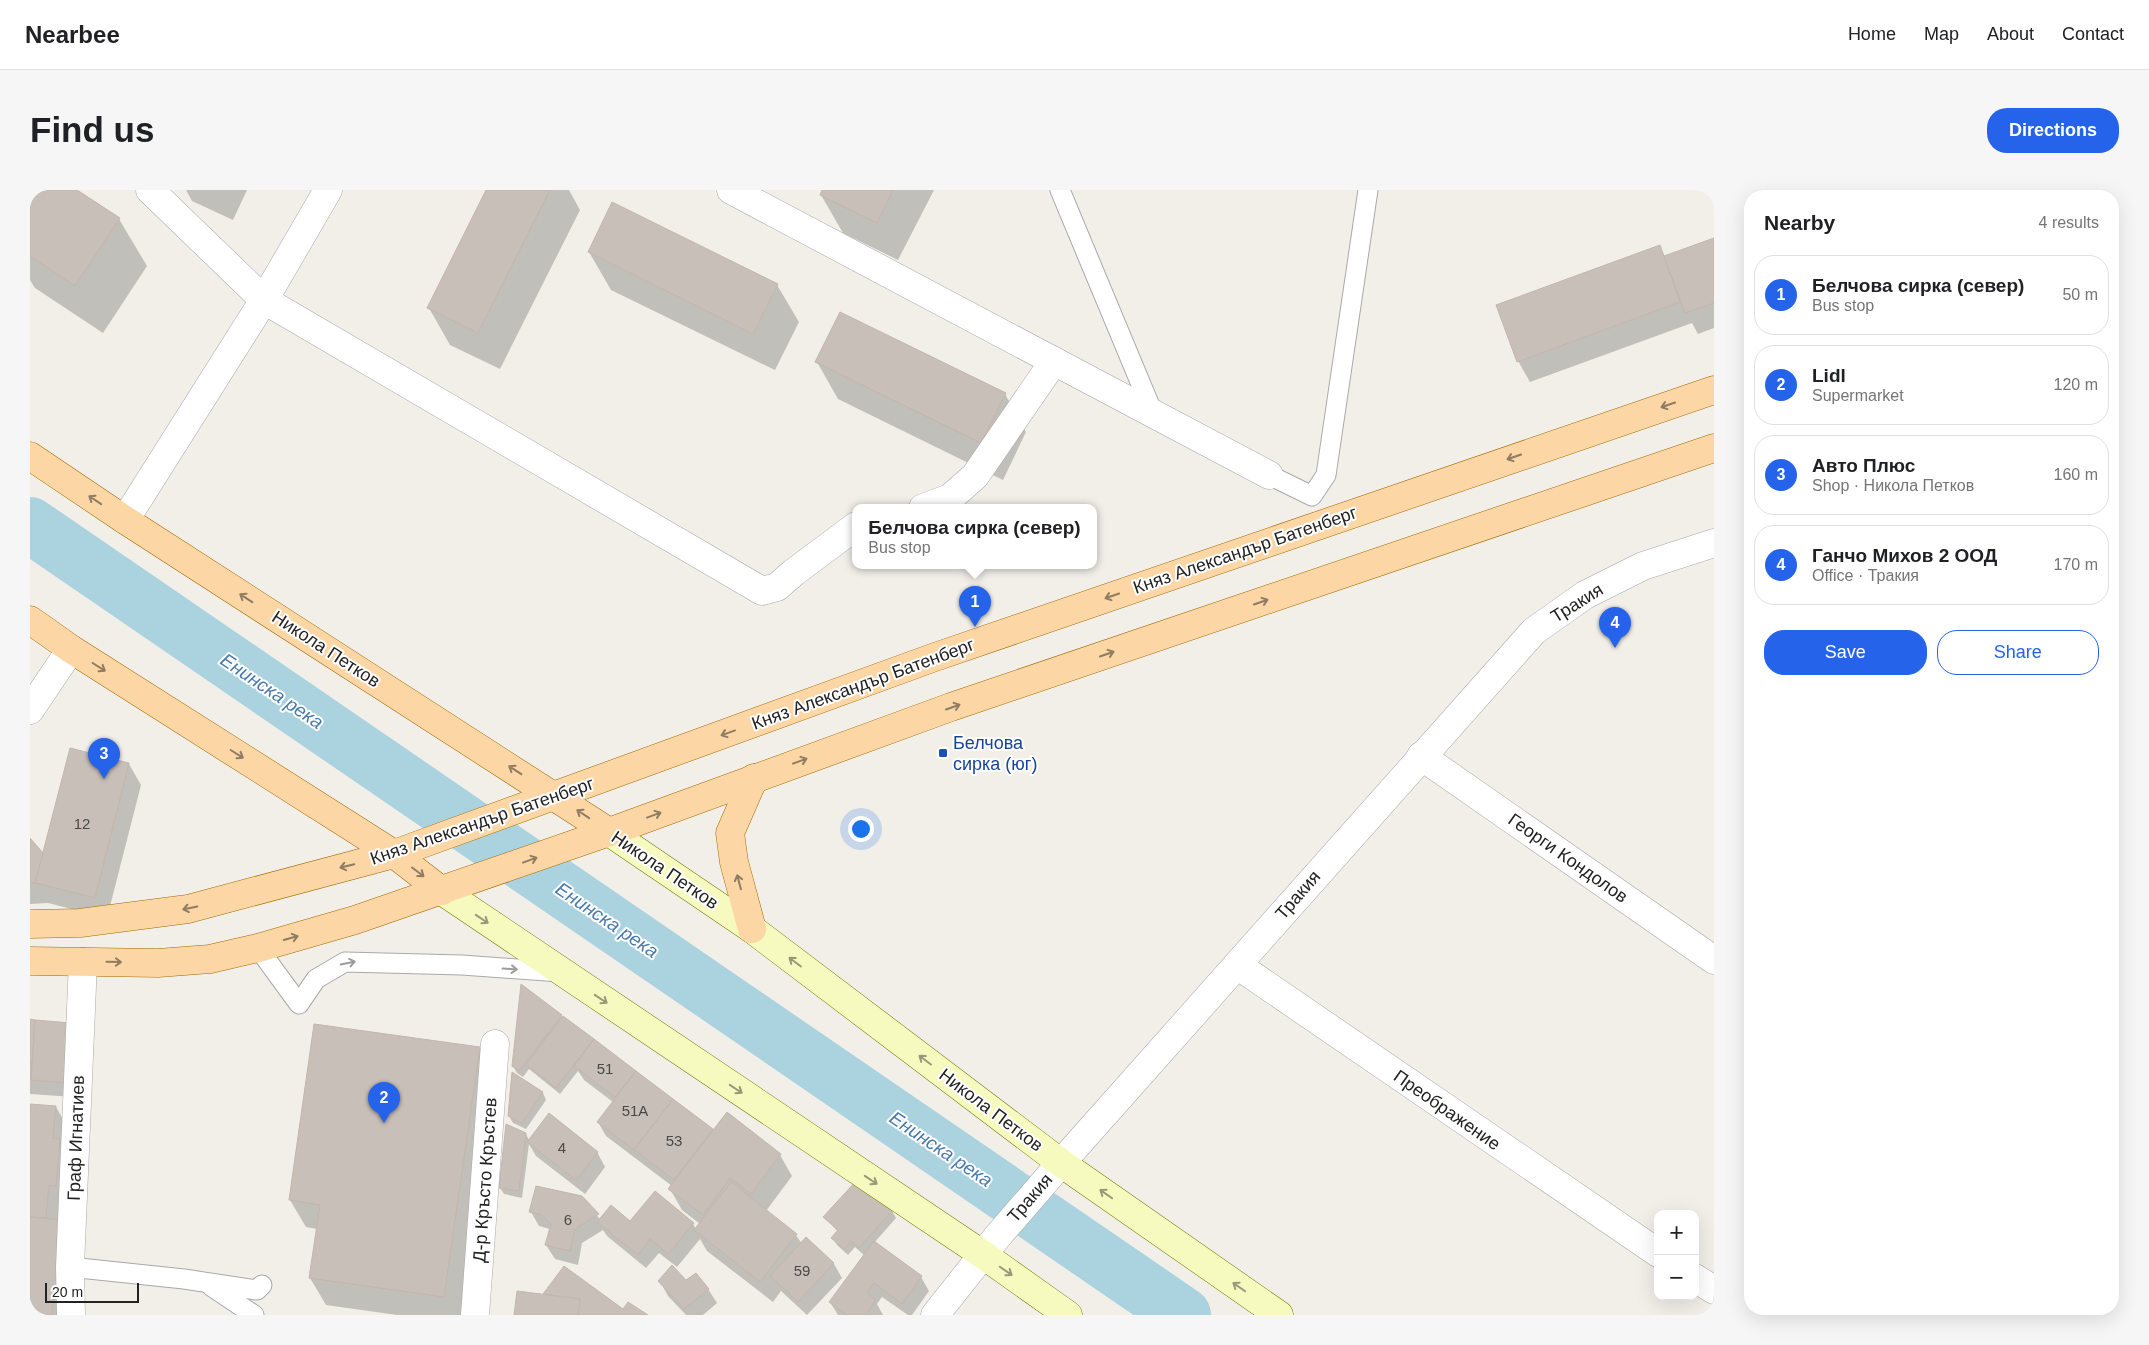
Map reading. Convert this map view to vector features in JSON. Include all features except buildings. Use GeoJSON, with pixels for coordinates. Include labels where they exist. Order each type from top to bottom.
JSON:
{"type":"FeatureCollection","features":[{"type":"Feature","properties":{"kind":"main road","name":"Княз Александър Батенберг"},"geometry":{"type":"LineString","coordinates":[[30,924],[80,923],[188,909],[394,854],[556,797],[935,657],[1714,390]]}},
{"type":"Feature","properties":{"kind":"main road"},"geometry":{"type":"LineString","coordinates":[[30,961],[158,962],[210,959],[258,948],[355,920],[609,832],[961,704],[1714,448]]}},
{"type":"Feature","properties":{"kind":"main road","name":"Никола Петков"},"geometry":{"type":"LineString","coordinates":[[30,456],[125,520],[556,797],[752,929],[1053,1171],[1279,1315]]}},
{"type":"Feature","properties":{"kind":"main road"},"geometry":{"type":"LineString","coordinates":[[30,620],[71,649],[394,854],[442,891],[560,972],[989,1245],[1068,1315]]}},
{"type":"Feature","properties":{"kind":"main road"},"geometry":{"type":"LineString","coordinates":[[752,929],[734,862],[730,833],[754,778]]}},
{"type":"Feature","properties":{"kind":"street"},"geometry":{"type":"LineString","coordinates":[[150,190],[264,300],[762,591],[777,587],[852,529]]}},
{"type":"Feature","properties":{"kind":"street"},"geometry":{"type":"LineString","coordinates":[[125,520],[264,300],[328,190]]}},
{"type":"Feature","properties":{"kind":"street"},"geometry":{"type":"LineString","coordinates":[[731,190],[1269,475]]}},
{"type":"Feature","properties":{"kind":"street"},"geometry":{"type":"LineString","coordinates":[[933,504],[950,498],[975,476],[1054,361]]}},
{"type":"Feature","properties":{"kind":"street","name":"Тракия"},"geometry":{"type":"LineString","coordinates":[[935,1315],[989,1245],[1053,1171],[1534,631],[1585,594],[1635,570],[1714,543]]}},
{"type":"Feature","properties":{"kind":"street"},"geometry":{"type":"LineString","coordinates":[[30,710],[71,649]]}},
{"type":"Feature","properties":{"kind":"street","name":"Георги Кондолов"},"geometry":{"type":"LineString","coordinates":[[1421,756],[1714,960]]}},
{"type":"Feature","properties":{"kind":"street","name":"Граф Игнатиев"},"geometry":{"type":"LineString","coordinates":[[71,1315],[70,1267],[83,962]]}},
{"type":"Feature","properties":{"kind":"street","name":"Преображение"},"geometry":{"type":"LineString","coordinates":[[1236,965],[1654,1250]]}},
{"type":"Feature","properties":{"kind":"street","name":"Д-р Кръсто Кръстев"},"geometry":{"type":"LineString","coordinates":[[475,1315],[495,1044]]}},
{"type":"Feature","properties":{"kind":"street"},"geometry":{"type":"LineString","coordinates":[[1699,1281],[1714,1290]]}},
{"type":"Feature","properties":{"kind":"lane"},"geometry":{"type":"LineString","coordinates":[[1060,190],[1152,413]]}},
{"type":"Feature","properties":{"kind":"lane"},"geometry":{"type":"LineString","coordinates":[[1269,475],[1312,496],[1326,475],[1368,190]]}},
{"type":"Feature","properties":{"kind":"lane"},"geometry":{"type":"LineString","coordinates":[[258,948],[299,1004],[316,979],[345,962],[462,965],[560,972]]}},
{"type":"Feature","properties":{"kind":"lane"},"geometry":{"type":"LineString","coordinates":[[70,1267],[184,1279],[257,1290],[262,1285]]}},
{"type":"Feature","properties":{"kind":"lane"},"geometry":{"type":"LineString","coordinates":[[208,1284],[254,1315]]}},
{"type":"Feature","properties":{"kind":"waterway","name":"Енинска река"},"geometry":{"type":"LineString","coordinates":[[30,525],[1183,1315]]}},
{"type":"Feature","properties":{"kind":"place","name":"Белчова сирка (север)"},"geometry":{"type":"Point","coordinates":[975,627]}},
{"type":"Feature","properties":{"kind":"place","name":"Ганчо Михов 2 ООД"},"geometry":{"type":"Point","coordinates":[1615,648]}},
{"type":"Feature","properties":{"kind":"place","name":"Белчова сирка (юг)"},"geometry":{"type":"Point","coordinates":[943,753]}},
{"type":"Feature","properties":{"kind":"place","name":"Авто Плюс"},"geometry":{"type":"Point","coordinates":[104,779]}},
{"type":"Feature","properties":{"kind":"place","name":"Lidl"},"geometry":{"type":"Point","coordinates":[384,1123]}}]}
